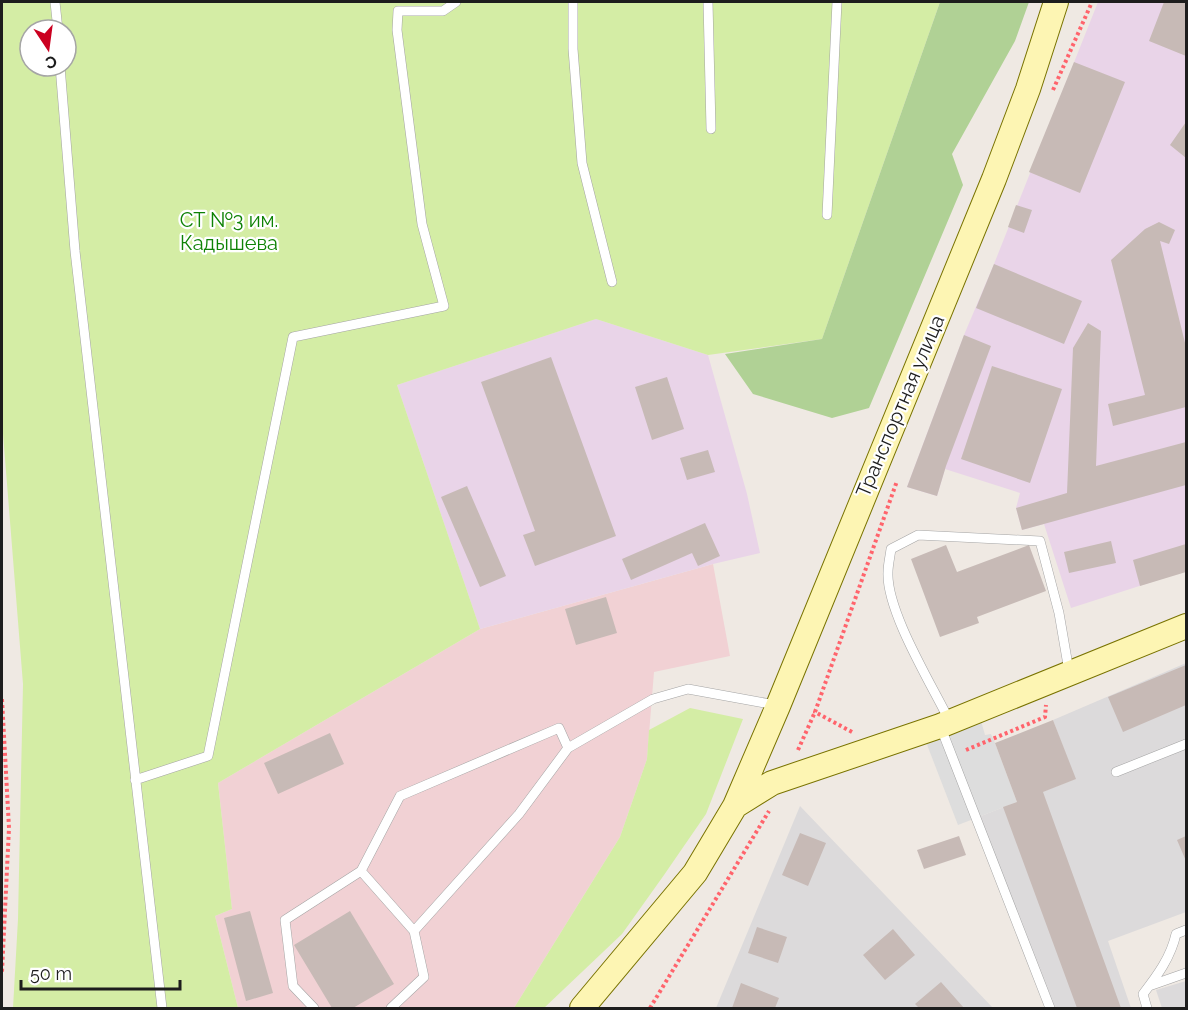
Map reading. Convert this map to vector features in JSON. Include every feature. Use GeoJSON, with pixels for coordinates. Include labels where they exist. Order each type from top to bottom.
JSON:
{"type":"FeatureCollection","features":[{"type":"Feature","properties":{"kind":"street","name":"Транспортная улица"},"geometry":{"type":"LineString","coordinates":[[582,1008],[695,873],[735,806],[994,179],[1028,88],[1056,2]]}},
{"type":"Feature","properties":{"kind":"street","name":"Транспортная улица"},"geometry":{"type":"LineString","coordinates":[[735,806],[772,783],[945,724],[1186,626]]}},
{"type":"Feature","properties":{"kind":"lane"},"geometry":{"type":"LineString","coordinates":[[55,2],[57,18]]}},
{"type":"Feature","properties":{"kind":"lane"},"geometry":{"type":"LineString","coordinates":[[135,780],[208,756],[293,337],[444,306],[422,224],[397,30],[398,11],[443,11],[456,2]]}},
{"type":"Feature","properties":{"kind":"lane"},"geometry":{"type":"LineString","coordinates":[[573,2],[573,48],[582,164],[612,282]]}},
{"type":"Feature","properties":{"kind":"lane"},"geometry":{"type":"LineString","coordinates":[[708,2],[711,129]]}},
{"type":"Feature","properties":{"kind":"lane"},"geometry":{"type":"LineString","coordinates":[[827,215],[837,2]]}},
{"type":"Feature","properties":{"kind":"lane"},"geometry":{"type":"LineString","coordinates":[[61,78],[76,263],[162,1008]]}},
{"type":"Feature","properties":{"kind":"lane"},"geometry":{"type":"LineString","coordinates":[[1050,1008],[952,756],[945,724],[892,600],[888,574],[891,549],[918,535],[1040,542],[1059,613],[1070,674]]}},
{"type":"Feature","properties":{"kind":"lane"},"geometry":{"type":"LineString","coordinates":[[414,931],[519,814],[568,748],[653,699],[688,689],[778,706]]}},
{"type":"Feature","properties":{"kind":"lane"},"geometry":{"type":"LineString","coordinates":[[314,1008],[293,986],[285,920],[361,871],[400,796],[559,728],[568,748]]}},
{"type":"Feature","properties":{"kind":"lane"},"geometry":{"type":"LineString","coordinates":[[1116,772],[1186,744]]}},
{"type":"Feature","properties":{"kind":"lane"},"geometry":{"type":"LineString","coordinates":[[361,871],[414,931],[424,977],[392,1008]]}},
{"type":"Feature","properties":{"kind":"lane"},"geometry":{"type":"LineString","coordinates":[[1147,1008],[1143,994],[1173,947],[1176,934],[1186,930]]}},
{"type":"Feature","properties":{"kind":"lane"},"geometry":{"type":"LineString","coordinates":[[1149,986],[1186,972]]}},
{"type":"Feature","properties":{"kind":"path"},"geometry":{"type":"LineString","coordinates":[[1050,98],[1092,2]]}},
{"type":"Feature","properties":{"kind":"path"},"geometry":{"type":"LineString","coordinates":[[878,746],[815,712],[898,478]]}},
{"type":"Feature","properties":{"kind":"path"},"geometry":{"type":"LineString","coordinates":[[2,699],[9,828],[2,972]]}},
{"type":"Feature","properties":{"kind":"path"},"geometry":{"type":"LineString","coordinates":[[952,756],[1045,717],[1046,701]]}},
{"type":"Feature","properties":{"kind":"path"},"geometry":{"type":"LineString","coordinates":[[650,1008],[771,807]]}},
{"type":"Feature","properties":{"kind":"shaded area"},"geometry":{"type":"Polygon","coordinates":[[[1098,2],[1186,2],[1186,571],[1071,608],[1044,524],[1022,530],[1016,508],[1020,493],[945,469],[937,496],[907,487],[964,335],[1098,2]]]}},
{"type":"Feature","properties":{"kind":"shaded area"},"geometry":{"type":"Polygon","coordinates":[[[596,319],[708,355],[747,494],[760,553],[480,629],[397,385],[596,319]]]}},
{"type":"Feature","properties":{"kind":"shaded area"},"geometry":{"type":"Polygon","coordinates":[[[713,564],[730,656],[654,672],[647,759],[620,837],[514,1008],[238,1008],[215,916],[232,909],[218,783],[480,629],[713,564]]]}},
{"type":"Feature","properties":{"kind":"shaded area"},"geometry":{"type":"Polygon","coordinates":[[[1186,663],[1186,912],[1108,941],[1131,1008],[1046,1008],[976,818],[1075,779],[1053,720],[1186,663]]]}},
{"type":"Feature","properties":{"kind":"shaded area"},"geometry":{"type":"Polygon","coordinates":[[[981,721],[985,735],[991,734],[995,743],[1017,802],[958,825],[926,742],[981,721]]]}},
{"type":"Feature","properties":{"kind":"shaded area"},"geometry":{"type":"Polygon","coordinates":[[[800,806],[993,1008],[716,1008],[800,806]]]}},
{"type":"Feature","properties":{"kind":"shaded area"},"geometry":{"type":"Polygon","coordinates":[[[1186,981],[1186,1008],[1162,1008],[1156,990],[1186,981]]]}},
{"type":"Feature","properties":{"kind":"green space","name":"СТ №3 им. Кадышева"},"geometry":{"type":"Polygon","coordinates":[[[2,2],[940,2],[822,339],[708,355],[596,319],[397,385],[480,629],[218,783],[232,909],[215,916],[238,1008],[13,1008],[18,919],[23,684],[2,421],[2,2]]]}},
{"type":"Feature","properties":{"kind":"green space"},"geometry":{"type":"Polygon","coordinates":[[[940,2],[1029,2],[1015,41],[952,154],[963,185],[869,408],[832,418],[753,394],[725,354],[822,339],[940,2]]]}},
{"type":"Feature","properties":{"kind":"green space"},"geometry":{"type":"Polygon","coordinates":[[[690,708],[743,719],[706,814],[622,934],[544,1008],[514,1008],[620,837],[647,759],[649,730],[690,708]]]}},
{"type":"Feature","properties":{"kind":"building"},"geometry":{"type":"Polygon","coordinates":[[[1164,2],[1186,2],[1186,56],[1149,41],[1164,2]]]}},
{"type":"Feature","properties":{"kind":"building"},"geometry":{"type":"Polygon","coordinates":[[[1074,62],[1125,82],[1080,193],[1029,172],[1074,62]]]}},
{"type":"Feature","properties":{"kind":"building"},"geometry":{"type":"Polygon","coordinates":[[[1186,122],[1186,158],[1170,145],[1186,122]]]}},
{"type":"Feature","properties":{"kind":"building"},"geometry":{"type":"Polygon","coordinates":[[[1016,205],[1032,210],[1024,233],[1008,227],[1016,205]]]}},
{"type":"Feature","properties":{"kind":"building"},"geometry":{"type":"Polygon","coordinates":[[[1159,222],[1175,230],[1169,244],[1160,241],[1186,347],[1186,407],[1113,426],[1108,404],[1145,395],[1111,260],[1145,229],[1159,222]]]}},
{"type":"Feature","properties":{"kind":"building"},"geometry":{"type":"Polygon","coordinates":[[[994,264],[1082,301],[1064,344],[976,308],[994,264]]]}},
{"type":"Feature","properties":{"kind":"building"},"geometry":{"type":"Polygon","coordinates":[[[1088,323],[1101,331],[1096,466],[1186,442],[1186,485],[1022,530],[1016,508],[1067,493],[1073,348],[1088,323]]]}},
{"type":"Feature","properties":{"kind":"building"},"geometry":{"type":"Polygon","coordinates":[[[964,335],[991,346],[937,496],[907,487],[964,335]]]}},
{"type":"Feature","properties":{"kind":"building"},"geometry":{"type":"Polygon","coordinates":[[[551,357],[616,536],[535,566],[523,535],[535,531],[481,382],[551,357]]]}},
{"type":"Feature","properties":{"kind":"building"},"geometry":{"type":"Polygon","coordinates":[[[992,366],[1062,389],[1030,483],[961,459],[992,366]]]}},
{"type":"Feature","properties":{"kind":"building"},"geometry":{"type":"Polygon","coordinates":[[[667,377],[684,429],[652,440],[635,387],[667,377]]]}},
{"type":"Feature","properties":{"kind":"building"},"geometry":{"type":"Polygon","coordinates":[[[708,450],[715,472],[687,480],[680,458],[708,450]]]}},
{"type":"Feature","properties":{"kind":"building"},"geometry":{"type":"Polygon","coordinates":[[[467,486],[506,576],[480,587],[441,497],[467,486]]]}},
{"type":"Feature","properties":{"kind":"building"},"geometry":{"type":"Polygon","coordinates":[[[705,523],[720,556],[698,566],[692,553],[631,580],[622,559],[705,523]]]}},
{"type":"Feature","properties":{"kind":"building"},"geometry":{"type":"Polygon","coordinates":[[[1111,541],[1116,563],[1069,573],[1064,552],[1111,541]]]}},
{"type":"Feature","properties":{"kind":"building"},"geometry":{"type":"Polygon","coordinates":[[[1186,544],[1186,572],[1140,586],[1133,560],[1186,544]]]}},
{"type":"Feature","properties":{"kind":"building"},"geometry":{"type":"Polygon","coordinates":[[[946,545],[957,572],[1029,545],[1046,591],[977,617],[979,623],[940,637],[911,559],[946,545]]]}},
{"type":"Feature","properties":{"kind":"building"},"geometry":{"type":"Polygon","coordinates":[[[606,597],[617,633],[576,645],[565,609],[606,597]]]}},
{"type":"Feature","properties":{"kind":"building"},"geometry":{"type":"Polygon","coordinates":[[[1186,665],[1186,705],[1123,732],[1108,697],[1186,665]]]}},
{"type":"Feature","properties":{"kind":"building"},"geometry":{"type":"Polygon","coordinates":[[[1053,720],[1076,779],[1043,792],[1121,1008],[1077,1008],[1003,807],[1017,802],[995,743],[1053,720]]]}},
{"type":"Feature","properties":{"kind":"building"},"geometry":{"type":"Polygon","coordinates":[[[330,733],[344,764],[278,794],[264,763],[330,733]]]}},
{"type":"Feature","properties":{"kind":"building"},"geometry":{"type":"Polygon","coordinates":[[[800,833],[826,843],[808,886],[782,875],[800,833]]]}},
{"type":"Feature","properties":{"kind":"building"},"geometry":{"type":"Polygon","coordinates":[[[959,836],[966,855],[924,869],[917,850],[959,836]]]}},
{"type":"Feature","properties":{"kind":"building"},"geometry":{"type":"Polygon","coordinates":[[[1186,836],[1186,861],[1177,840],[1186,836]]]}},
{"type":"Feature","properties":{"kind":"building"},"geometry":{"type":"Polygon","coordinates":[[[250,911],[273,993],[246,1001],[224,918],[250,911]]]}},
{"type":"Feature","properties":{"kind":"building"},"geometry":{"type":"Polygon","coordinates":[[[350,911],[394,984],[353,1008],[332,1008],[294,945],[350,911]]]}},
{"type":"Feature","properties":{"kind":"building"},"geometry":{"type":"Polygon","coordinates":[[[757,927],[787,937],[778,963],[748,953],[757,927]]]}},
{"type":"Feature","properties":{"kind":"building"},"geometry":{"type":"Polygon","coordinates":[[[893,929],[915,955],[885,980],[863,955],[893,929]]]}},
{"type":"Feature","properties":{"kind":"building"},"geometry":{"type":"Polygon","coordinates":[[[941,982],[964,1008],[919,1008],[915,1004],[941,982]]]}},
{"type":"Feature","properties":{"kind":"building"},"geometry":{"type":"Polygon","coordinates":[[[741,983],[779,998],[775,1008],[732,1008],[741,983]]]}}]}
